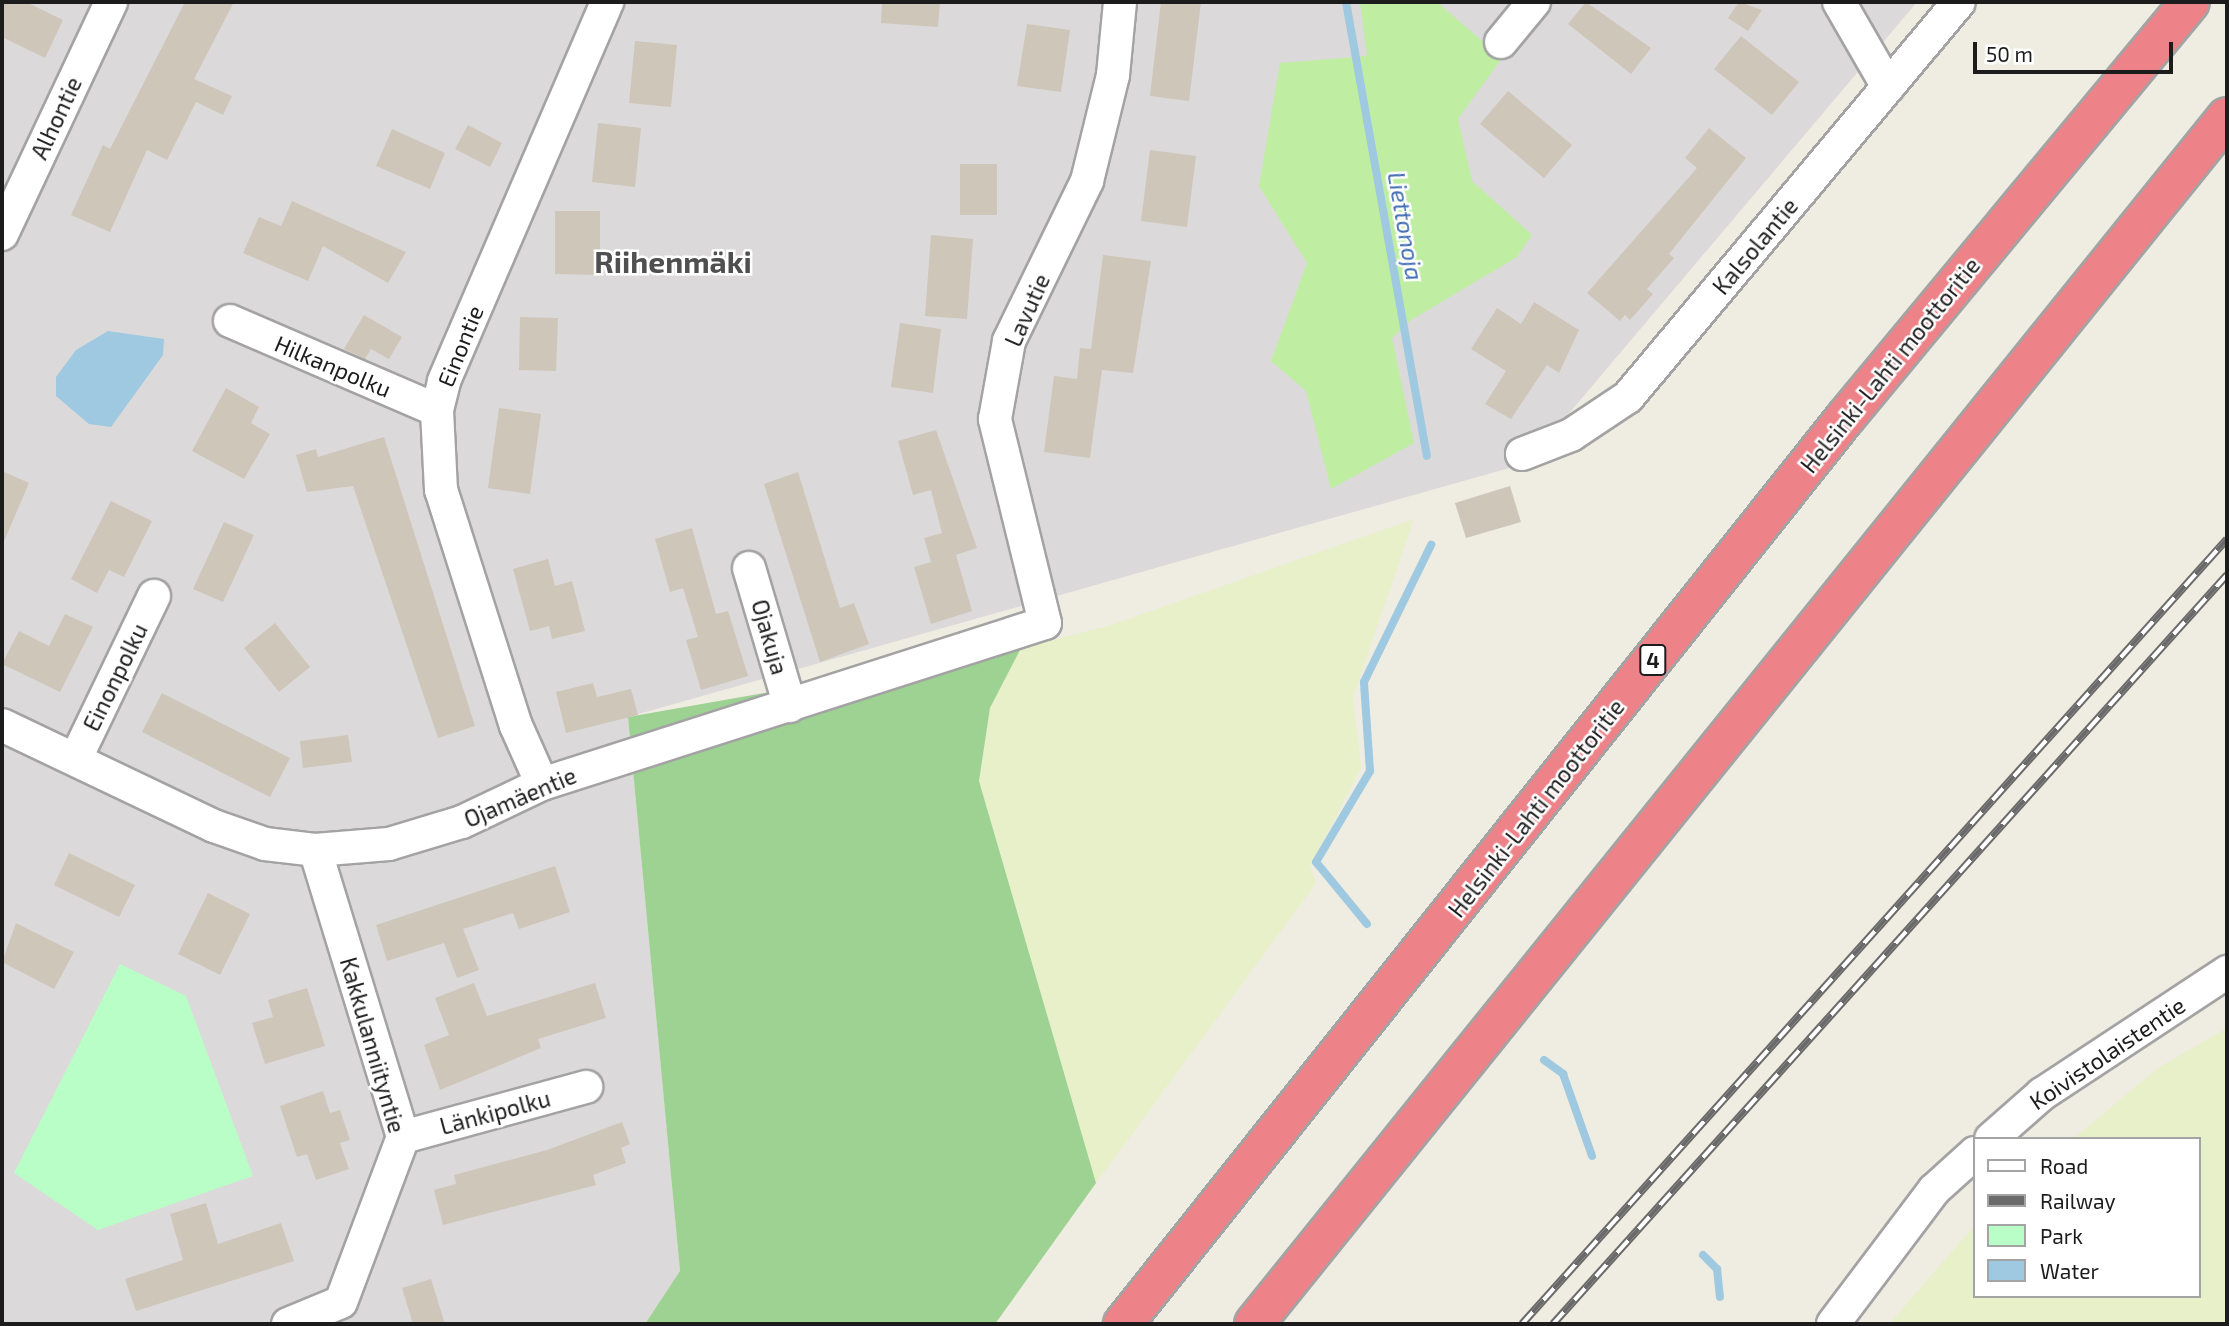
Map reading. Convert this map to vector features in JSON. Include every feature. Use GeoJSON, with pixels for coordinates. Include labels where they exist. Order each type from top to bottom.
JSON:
{"type":"FeatureCollection","features":[{"type":"Feature","properties":{"kind":"highway","name":"Helsinki-Lahti moottoritie"},"geometry":{"type":"LineString","coordinates":[[1123,1324],[1845,418],[2190,2]]}},
{"type":"Feature","properties":{"kind":"highway"},"geometry":{"type":"LineString","coordinates":[[1254,1324],[2227,117]]}},
{"type":"Feature","properties":{"kind":"street","name":"Alhontie"},"geometry":{"type":"LineString","coordinates":[[2,234],[111,2]]}},
{"type":"Feature","properties":{"kind":"street","name":"Einontie"},"geometry":{"type":"LineString","coordinates":[[542,784],[512,713],[441,490],[437,410],[444,381],[607,2]]}},
{"type":"Feature","properties":{"kind":"street","name":"Lavutie"},"geometry":{"type":"LineString","coordinates":[[1045,623],[995,419],[1009,341],[1087,181],[1114,75],[1120,2]]}},
{"type":"Feature","properties":{"kind":"street"},"geometry":{"type":"LineString","coordinates":[[1501,42],[1534,2]]}},
{"type":"Feature","properties":{"kind":"street"},"geometry":{"type":"LineString","coordinates":[[1839,2],[1888,87]]}},
{"type":"Feature","properties":{"kind":"street","name":"Kalsolantie"},"geometry":{"type":"LineString","coordinates":[[1522,454],[1571,435],[1628,397],[1959,2]]}},
{"type":"Feature","properties":{"kind":"street","name":"Hilkanpolku"},"geometry":{"type":"LineString","coordinates":[[230,321],[437,410]]}},
{"type":"Feature","properties":{"kind":"street","name":"Ojakuja"},"geometry":{"type":"LineString","coordinates":[[750,568],[790,706]]}},
{"type":"Feature","properties":{"kind":"street","name":"Einonpolku"},"geometry":{"type":"LineString","coordinates":[[76,758],[154,596]]}},
{"type":"Feature","properties":{"kind":"street","name":"Ojamäentie"},"geometry":{"type":"LineString","coordinates":[[2,725],[214,825],[265,844],[315,850],[389,844],[462,822],[542,784],[1045,623]]}},
{"type":"Feature","properties":{"kind":"street","name":"Kakkulanniityntie"},"geometry":{"type":"LineString","coordinates":[[288,1324],[345,1313],[403,1137],[315,850]]}},
{"type":"Feature","properties":{"kind":"street","name":"Koivistolaistentie"},"geometry":{"type":"LineString","coordinates":[[1994,1137],[2042,1094],[2227,972]]}},
{"type":"Feature","properties":{"kind":"street","name":"Länkipolku"},"geometry":{"type":"LineString","coordinates":[[403,1137],[586,1087]]}},
{"type":"Feature","properties":{"kind":"street"},"geometry":{"type":"LineString","coordinates":[[1833,1324],[1934,1190],[1974,1154]]}},
{"type":"Feature","properties":{"kind":"shaded area"},"geometry":{"type":"Polygon","coordinates":[[[2,2],[1917,2],[1527,463],[628,717],[680,1271],[645,1324],[2,1324],[2,2]]]}},
{"type":"Feature","properties":{"kind":"green space"},"geometry":{"type":"Polygon","coordinates":[[[1360,2],[1437,2],[1502,58],[1458,119],[1472,181],[1532,235],[1517,257],[1411,320],[1392,338],[1414,443],[1331,489],[1306,391],[1271,361],[1307,263],[1259,186],[1280,63],[1367,56],[1360,2]]]}},
{"type":"Feature","properties":{"kind":"green space"},"geometry":{"type":"Polygon","coordinates":[[[1414,519],[1353,697],[1361,768],[1310,866],[1316,883],[1096,1183],[979,781],[990,708],[1021,648],[1108,626],[1414,519]]]}},
{"type":"Feature","properties":{"kind":"green space"},"geometry":{"type":"Polygon","coordinates":[[[1021,648],[990,708],[979,781],[1096,1183],[995,1324],[645,1324],[680,1271],[628,717],[1021,648]]]}},
{"type":"Feature","properties":{"kind":"green space"},"geometry":{"type":"Polygon","coordinates":[[[120,964],[186,996],[253,1176],[98,1230],[14,1173],[120,964]]]}},
{"type":"Feature","properties":{"kind":"green space"},"geometry":{"type":"Polygon","coordinates":[[[2227,1028],[2227,1324],[1889,1324],[1974,1226],[1974,1298],[2201,1298],[2201,1137],[2075,1137],[2158,1068],[2227,1028]]]}},
{"type":"Feature","properties":{"kind":"water"},"geometry":{"type":"Polygon","coordinates":[[[108,331],[164,339],[163,355],[111,427],[89,424],[56,396],[56,377],[76,350],[108,331]]]}},
{"type":"Feature","properties":{"kind":"building"},"geometry":{"type":"Polygon","coordinates":[[[2,2],[26,2],[63,20],[45,58],[2,37],[2,2]]]}},
{"type":"Feature","properties":{"kind":"building"},"geometry":{"type":"Polygon","coordinates":[[[185,2],[234,2],[194,79],[232,96],[223,115],[196,102],[167,160],[147,150],[110,232],[71,215],[103,145],[110,149],[185,2]]]}},
{"type":"Feature","properties":{"kind":"building"},"geometry":{"type":"Polygon","coordinates":[[[882,2],[940,2],[938,27],[881,23],[882,2]]]}},
{"type":"Feature","properties":{"kind":"building"},"geometry":{"type":"Polygon","coordinates":[[[1161,2],[1201,2],[1189,101],[1150,96],[1161,2]]]}},
{"type":"Feature","properties":{"kind":"building"},"geometry":{"type":"Polygon","coordinates":[[[1586,2],[1651,48],[1631,74],[1568,24],[1586,2]]]}},
{"type":"Feature","properties":{"kind":"building"},"geometry":{"type":"Polygon","coordinates":[[[1739,2],[1762,10],[1748,31],[1728,18],[1739,2]]]}},
{"type":"Feature","properties":{"kind":"building"},"geometry":{"type":"Polygon","coordinates":[[[1027,24],[1070,30],[1061,92],[1017,86],[1027,24]]]}},
{"type":"Feature","properties":{"kind":"building"},"geometry":{"type":"Polygon","coordinates":[[[1741,36],[1799,82],[1772,115],[1714,69],[1741,36]]]}},
{"type":"Feature","properties":{"kind":"building"},"geometry":{"type":"Polygon","coordinates":[[[635,41],[677,45],[671,107],[629,103],[635,41]]]}},
{"type":"Feature","properties":{"kind":"building"},"geometry":{"type":"Polygon","coordinates":[[[1508,91],[1572,145],[1544,178],[1480,124],[1508,91]]]}},
{"type":"Feature","properties":{"kind":"building"},"geometry":{"type":"Polygon","coordinates":[[[598,123],[641,128],[635,187],[592,182],[598,123]]]}},
{"type":"Feature","properties":{"kind":"building"},"geometry":{"type":"Polygon","coordinates":[[[468,125],[502,143],[490,167],[455,149],[468,125]]]}},
{"type":"Feature","properties":{"kind":"building"},"geometry":{"type":"Polygon","coordinates":[[[1709,128],[1746,158],[1669,254],[1674,258],[1647,289],[1653,294],[1630,320],[1625,315],[1620,321],[1587,293],[1697,168],[1685,158],[1709,128]]]}},
{"type":"Feature","properties":{"kind":"building"},"geometry":{"type":"Polygon","coordinates":[[[392,129],[445,153],[430,189],[376,166],[392,129]]]}},
{"type":"Feature","properties":{"kind":"building"},"geometry":{"type":"Polygon","coordinates":[[[1150,150],[1196,156],[1187,227],[1141,221],[1150,150]]]}},
{"type":"Feature","properties":{"kind":"building"},"geometry":{"type":"Polygon","coordinates":[[[960,164],[997,164],[997,215],[960,215],[960,164]]]}},
{"type":"Feature","properties":{"kind":"building"},"geometry":{"type":"Polygon","coordinates":[[[292,201],[406,252],[388,283],[323,246],[308,281],[243,253],[259,217],[281,226],[292,201]]]}},
{"type":"Feature","properties":{"kind":"building"},"geometry":{"type":"Polygon","coordinates":[[[555,211],[600,211],[600,275],[555,274],[555,211]]]}},
{"type":"Feature","properties":{"kind":"building"},"geometry":{"type":"Polygon","coordinates":[[[931,235],[973,239],[967,319],[925,316],[931,235]]]}},
{"type":"Feature","properties":{"kind":"building"},"geometry":{"type":"Polygon","coordinates":[[[1103,255],[1151,261],[1133,373],[1102,370],[1090,458],[1044,452],[1054,376],[1077,379],[1080,348],[1091,349],[1103,255]]]}},
{"type":"Feature","properties":{"kind":"building"},"geometry":{"type":"Polygon","coordinates":[[[1534,302],[1579,330],[1559,373],[1547,365],[1511,419],[1485,404],[1506,371],[1471,349],[1497,308],[1521,324],[1534,302]]]}},
{"type":"Feature","properties":{"kind":"building"},"geometry":{"type":"Polygon","coordinates":[[[364,315],[402,337],[389,359],[371,349],[365,359],[344,349],[364,315]]]}},
{"type":"Feature","properties":{"kind":"building"},"geometry":{"type":"Polygon","coordinates":[[[520,317],[558,318],[556,371],[519,370],[520,317]]]}},
{"type":"Feature","properties":{"kind":"building"},"geometry":{"type":"Polygon","coordinates":[[[900,323],[941,329],[933,393],[891,387],[900,323]]]}},
{"type":"Feature","properties":{"kind":"building"},"geometry":{"type":"Polygon","coordinates":[[[226,388],[259,407],[251,423],[270,434],[244,479],[192,451],[226,388]]]}},
{"type":"Feature","properties":{"kind":"building"},"geometry":{"type":"Polygon","coordinates":[[[499,408],[541,414],[530,494],[488,488],[499,408]]]}},
{"type":"Feature","properties":{"kind":"building"},"geometry":{"type":"Polygon","coordinates":[[[936,430],[977,548],[956,555],[972,611],[931,624],[914,567],[931,562],[924,538],[942,533],[931,490],[913,495],[898,441],[936,430]]]}},
{"type":"Feature","properties":{"kind":"building"},"geometry":{"type":"Polygon","coordinates":[[[384,437],[475,726],[438,738],[353,486],[307,492],[296,455],[316,449],[318,457],[384,437]]]}},
{"type":"Feature","properties":{"kind":"building"},"geometry":{"type":"Polygon","coordinates":[[[2,471],[29,483],[2,546],[2,471]]]}},
{"type":"Feature","properties":{"kind":"building"},"geometry":{"type":"Polygon","coordinates":[[[798,472],[840,608],[854,603],[869,644],[820,662],[764,484],[798,472]]]}},
{"type":"Feature","properties":{"kind":"building"},"geometry":{"type":"Polygon","coordinates":[[[1510,486],[1521,522],[1466,538],[1455,503],[1510,486]]]}},
{"type":"Feature","properties":{"kind":"building"},"geometry":{"type":"Polygon","coordinates":[[[111,501],[152,521],[124,577],[109,570],[97,593],[71,579],[111,501]]]}},
{"type":"Feature","properties":{"kind":"building"},"geometry":{"type":"Polygon","coordinates":[[[224,522],[254,535],[223,602],[193,589],[224,522]]]}},
{"type":"Feature","properties":{"kind":"building"},"geometry":{"type":"Polygon","coordinates":[[[692,528],[716,614],[728,611],[748,676],[701,690],[686,640],[698,637],[683,588],[670,592],[655,539],[692,528]]]}},
{"type":"Feature","properties":{"kind":"building"},"geometry":{"type":"Polygon","coordinates":[[[548,559],[555,586],[572,581],[585,631],[552,639],[549,626],[530,631],[513,569],[548,559]]]}},
{"type":"Feature","properties":{"kind":"building"},"geometry":{"type":"Polygon","coordinates":[[[65,614],[93,627],[60,692],[2,664],[19,631],[49,646],[65,614]]]}},
{"type":"Feature","properties":{"kind":"building"},"geometry":{"type":"Polygon","coordinates":[[[275,623],[310,667],[279,692],[244,648],[275,623]]]}},
{"type":"Feature","properties":{"kind":"building"},"geometry":{"type":"Polygon","coordinates":[[[593,683],[597,697],[631,689],[638,715],[566,733],[556,692],[593,683]]]}},
{"type":"Feature","properties":{"kind":"building"},"geometry":{"type":"Polygon","coordinates":[[[162,693],[290,758],[270,797],[142,732],[162,693]]]}},
{"type":"Feature","properties":{"kind":"building"},"geometry":{"type":"Polygon","coordinates":[[[348,735],[352,762],[303,768],[300,741],[348,735]]]}},
{"type":"Feature","properties":{"kind":"building"},"geometry":{"type":"Polygon","coordinates":[[[69,853],[135,885],[119,917],[54,885],[69,853]]]}},
{"type":"Feature","properties":{"kind":"building"},"geometry":{"type":"Polygon","coordinates":[[[555,866],[570,912],[519,929],[513,913],[463,929],[479,970],[457,978],[444,943],[387,961],[376,925],[555,866]]]}},
{"type":"Feature","properties":{"kind":"building"},"geometry":{"type":"Polygon","coordinates":[[[208,893],[250,914],[220,975],[178,954],[208,893]]]}},
{"type":"Feature","properties":{"kind":"building"},"geometry":{"type":"Polygon","coordinates":[[[16,923],[74,952],[54,989],[2,962],[16,923]]]}},
{"type":"Feature","properties":{"kind":"building"},"geometry":{"type":"Polygon","coordinates":[[[474,983],[487,1016],[595,983],[606,1018],[538,1039],[541,1048],[440,1090],[424,1045],[449,1035],[435,998],[474,983]]]}},
{"type":"Feature","properties":{"kind":"building"},"geometry":{"type":"Polygon","coordinates":[[[307,988],[325,1046],[265,1064],[252,1023],[273,1017],[268,1000],[307,988]]]}},
{"type":"Feature","properties":{"kind":"building"},"geometry":{"type":"Polygon","coordinates":[[[323,1091],[330,1113],[340,1110],[350,1140],[340,1143],[349,1169],[316,1180],[307,1154],[297,1157],[280,1106],[323,1091]]]}},
{"type":"Feature","properties":{"kind":"building"},"geometry":{"type":"Polygon","coordinates":[[[622,1122],[630,1144],[621,1148],[626,1163],[593,1175],[596,1185],[443,1225],[434,1190],[456,1184],[454,1175],[547,1150],[622,1122]]]}},
{"type":"Feature","properties":{"kind":"building"},"geometry":{"type":"Polygon","coordinates":[[[206,1203],[218,1244],[281,1223],[294,1261],[136,1311],[125,1279],[183,1260],[170,1214],[206,1203]]]}},
{"type":"Feature","properties":{"kind":"building"},"geometry":{"type":"Polygon","coordinates":[[[431,1279],[445,1324],[413,1324],[402,1288],[431,1279]]]}},
{"type":"Feature","properties":{"kind":"waterway","name":"Liettonoja"},"geometry":{"type":"LineString","coordinates":[[1346,2],[1427,456]]}},
{"type":"Feature","properties":{"kind":"waterway","name":"Liettonoja"},"geometry":{"type":"LineString","coordinates":[[1367,924],[1316,862],[1370,771],[1364,682],[1431,545]]}},
{"type":"Feature","properties":{"kind":"waterway","name":"Liettonoja"},"geometry":{"type":"LineString","coordinates":[[1544,1060],[1563,1074],[1592,1156]]}},
{"type":"Feature","properties":{"kind":"waterway","name":"Liettonoja"},"geometry":{"type":"LineString","coordinates":[[1703,1255],[1717,1269],[1720,1297]]}},
{"type":"Feature","properties":{"kind":"railway"},"geometry":{"type":"LineString","coordinates":[[1522,1324],[2227,539]]}},
{"type":"Feature","properties":{"kind":"railway"},"geometry":{"type":"LineString","coordinates":[[1553,1324],[2227,575]]}},
{"type":"Feature","properties":{"kind":"district","name":"Riihenmäki"},"geometry":{"type":"Point","coordinates":[673,261]}}]}
